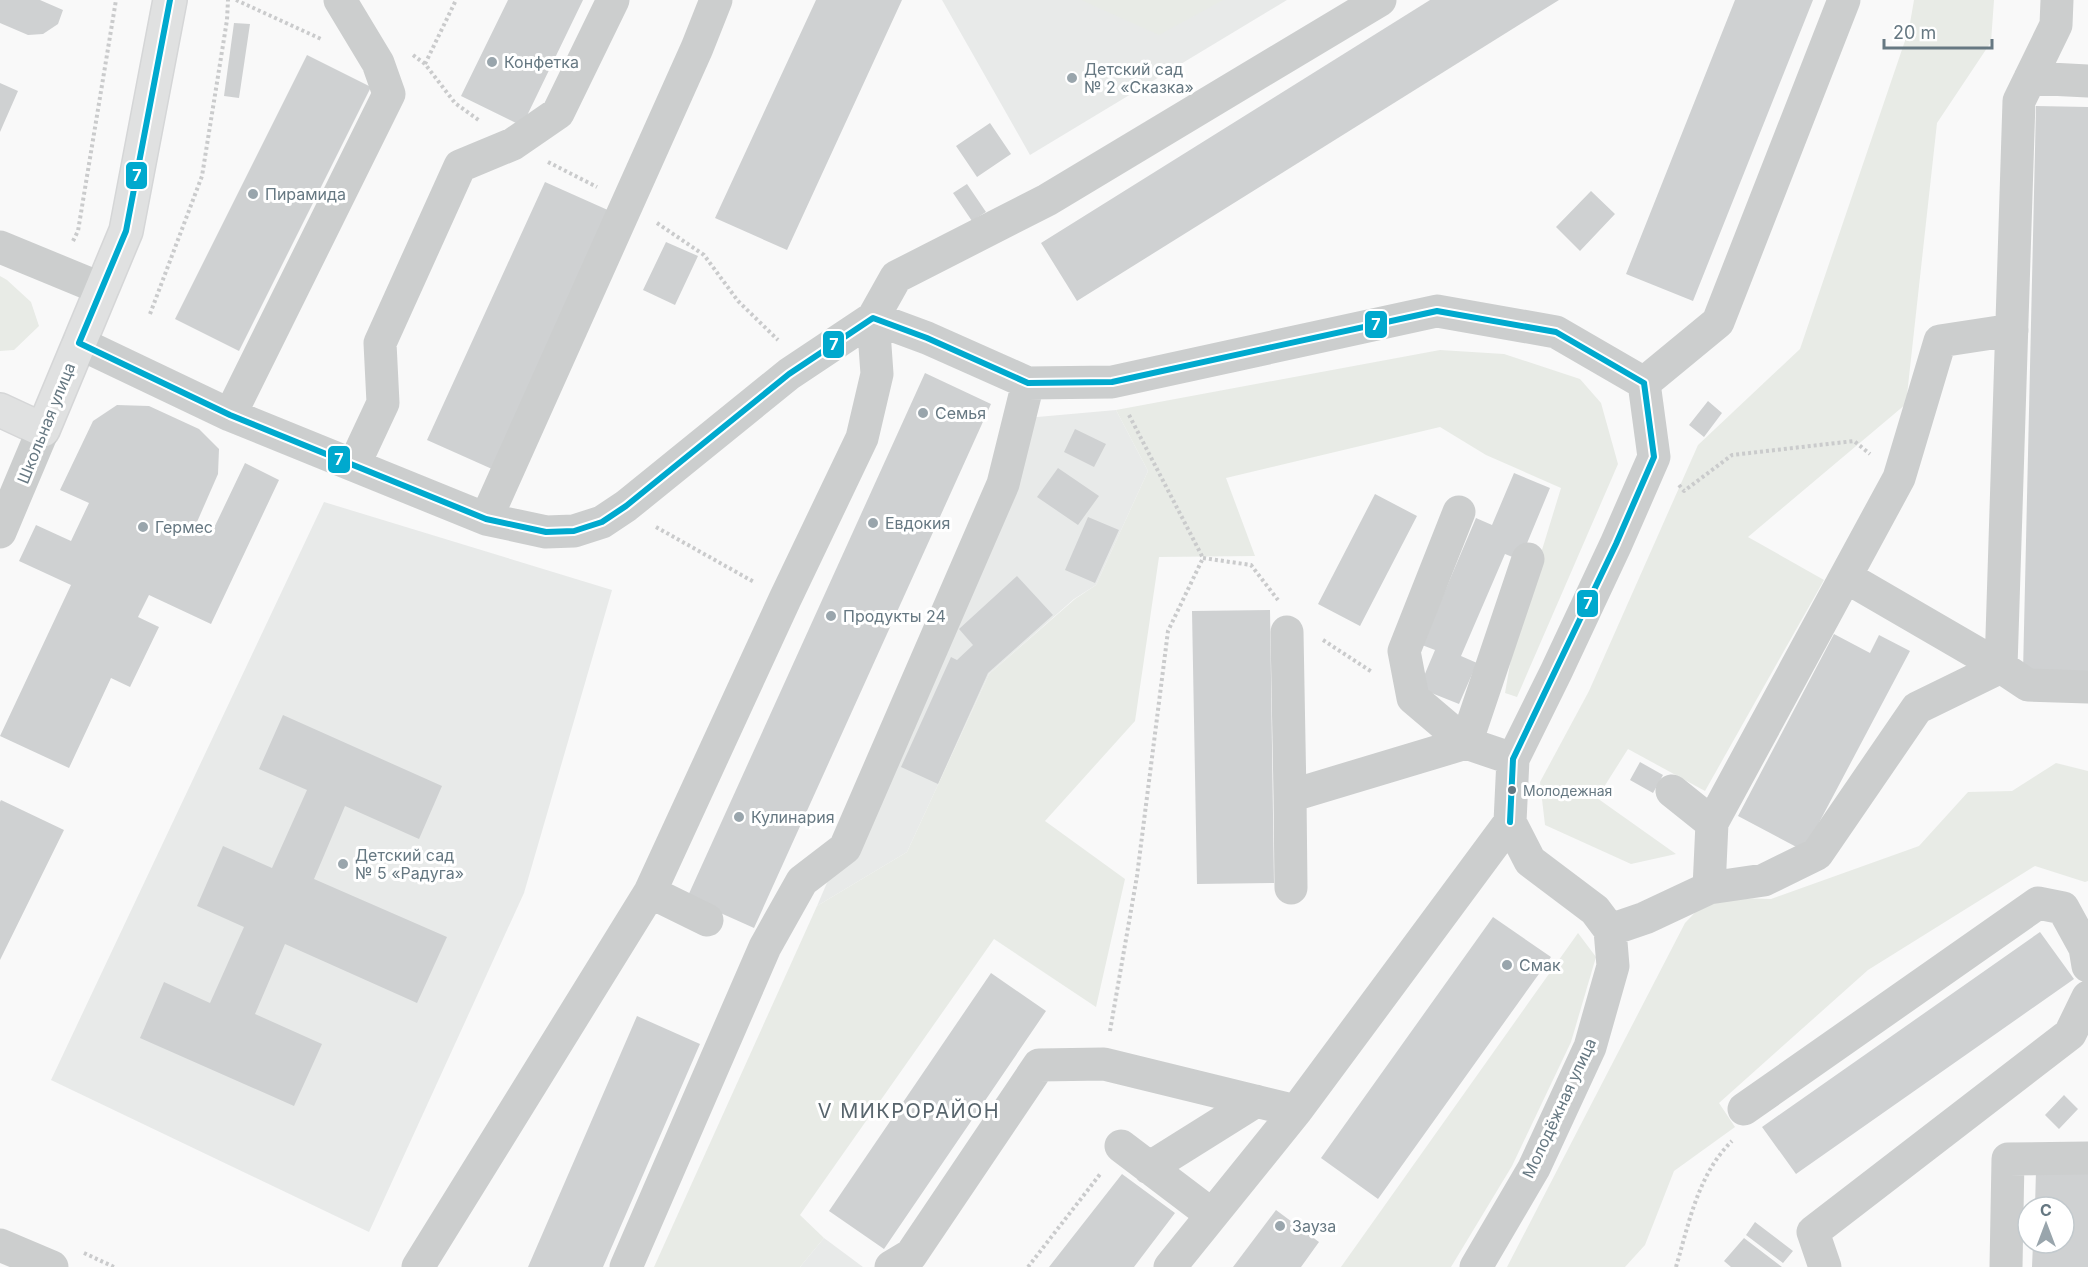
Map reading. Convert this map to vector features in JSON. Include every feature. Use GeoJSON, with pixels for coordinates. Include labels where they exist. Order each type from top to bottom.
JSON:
{"type":"FeatureCollection","features":[{"type":"Feature","properties":{"kind":"main road","name":"Школьная улица"},"geometry":{"type":"LineString","coordinates":[[43,430],[126,231],[170,0]]}},
{"type":"Feature","properties":{"kind":"main road"},"geometry":{"type":"LineString","coordinates":[[0,411],[43,430]]}},
{"type":"Feature","properties":{"kind":"street"},"geometry":{"type":"LineString","coordinates":[[230,415],[389,94],[378,63],[340,0]]}},
{"type":"Feature","properties":{"kind":"street"},"geometry":{"type":"LineString","coordinates":[[354,465],[382,403],[380,343],[460,166],[513,144],[558,113],[613,0]]}},
{"type":"Feature","properties":{"kind":"street"},"geometry":{"type":"LineString","coordinates":[[486,519],[697,48],[716,0]]}},
{"type":"Feature","properties":{"kind":"street"},"geometry":{"type":"LineString","coordinates":[[79,343],[230,415],[486,519],[546,532],[574,531],[602,522],[626,506],[789,374],[873,318],[896,277],[1047,200],[1380,0]]}},
{"type":"Feature","properties":{"kind":"street"},"geometry":{"type":"LineString","coordinates":[[1644,383],[1718,322],[1844,0]]}},
{"type":"Feature","properties":{"kind":"street"},"geometry":{"type":"LineString","coordinates":[[2001,668],[2019,101],[2056,25],[2057,0]]}},
{"type":"Feature","properties":{"kind":"street"},"geometry":{"type":"LineString","coordinates":[[2030,78],[2088,81]]}},
{"type":"Feature","properties":{"kind":"street"},"geometry":{"type":"LineString","coordinates":[[0,247],[102,289]]}},
{"type":"Feature","properties":{"kind":"street"},"geometry":{"type":"LineString","coordinates":[[873,318],[927,338],[1028,383],[1112,382],[1437,311],[1556,332],[1644,383]]}},
{"type":"Feature","properties":{"kind":"street"},"geometry":{"type":"LineString","coordinates":[[417,1267],[650,892],[862,438],[877,374],[873,318]]}},
{"type":"Feature","properties":{"kind":"street"},"geometry":{"type":"LineString","coordinates":[[1709,888],[1712,823],[1899,478],[1940,341],[2012,330]]}},
{"type":"Feature","properties":{"kind":"street"},"geometry":{"type":"LineString","coordinates":[[626,1267],[765,947],[802,881],[845,848],[1003,484],[1028,383]]}},
{"type":"Feature","properties":{"kind":"street"},"geometry":{"type":"LineString","coordinates":[[1644,383],[1654,457],[1592,597],[1513,759],[1510,822],[1530,861],[1595,910],[1610,930],[1645,918],[1709,888],[1764,880],[1817,854],[1917,708],[2001,668]]}},
{"type":"Feature","properties":{"kind":"street","name":"Школьная улица"},"geometry":{"type":"LineString","coordinates":[[0,532],[43,430]]}},
{"type":"Feature","properties":{"kind":"street"},"geometry":{"type":"LineString","coordinates":[[1460,512],[1404,651],[1413,698],[1466,743],[1513,759]]}},
{"type":"Feature","properties":{"kind":"street"},"geometry":{"type":"LineString","coordinates":[[1466,743],[1528,559]]}},
{"type":"Feature","properties":{"kind":"street"},"geometry":{"type":"LineString","coordinates":[[1846,577],[2028,685],[2088,687]]}},
{"type":"Feature","properties":{"kind":"street"},"geometry":{"type":"LineString","coordinates":[[1287,632],[1291,888]]}},
{"type":"Feature","properties":{"kind":"street"},"geometry":{"type":"LineString","coordinates":[[1290,796],[1466,743]]}},
{"type":"Feature","properties":{"kind":"street"},"geometry":{"type":"LineString","coordinates":[[1672,792],[1712,823]]}},
{"type":"Feature","properties":{"kind":"street"},"geometry":{"type":"LineString","coordinates":[[1170,1267],[1296,1111],[1510,822]]}},
{"type":"Feature","properties":{"kind":"street"},"geometry":{"type":"LineString","coordinates":[[650,892],[707,920]]}},
{"type":"Feature","properties":{"kind":"street"},"geometry":{"type":"LineString","coordinates":[[1740,1124],[2038,903],[2062,908],[2085,948],[2088,966]]}},
{"type":"Feature","properties":{"kind":"street","name":"Молодёжная улица"},"geometry":{"type":"LineString","coordinates":[[1476,1267],[1534,1168],[1590,1047],[1613,966],[1610,930]]}},
{"type":"Feature","properties":{"kind":"street"},"geometry":{"type":"LineString","coordinates":[[1825,1267],[1813,1232],[2070,1034],[2088,997]]}},
{"type":"Feature","properties":{"kind":"street"},"geometry":{"type":"LineString","coordinates":[[891,1267],[911,1255],[1039,1065],[1104,1064],[1296,1111]]}},
{"type":"Feature","properties":{"kind":"street"},"geometry":{"type":"LineString","coordinates":[[1149,1168],[1256,1101]]}},
{"type":"Feature","properties":{"kind":"street"},"geometry":{"type":"LineString","coordinates":[[1121,1146],[1212,1215]]}},
{"type":"Feature","properties":{"kind":"street"},"geometry":{"type":"LineString","coordinates":[[2006,1267],[2008,1159],[2088,1158]]}},
{"type":"Feature","properties":{"kind":"street"},"geometry":{"type":"LineString","coordinates":[[0,1245],[52,1267]]}},
{"type":"Feature","properties":{"kind":"path"},"geometry":{"type":"LineString","coordinates":[[60,271],[78,231],[116,0]]}},
{"type":"Feature","properties":{"kind":"path"},"geometry":{"type":"LineString","coordinates":[[150,314],[202,176],[227,20],[228,0]]}},
{"type":"Feature","properties":{"kind":"path"},"geometry":{"type":"LineString","coordinates":[[236,0],[286,24]]}},
{"type":"Feature","properties":{"kind":"path"},"geometry":{"type":"LineString","coordinates":[[425,64],[456,0]]}},
{"type":"Feature","properties":{"kind":"path"},"geometry":{"type":"LineString","coordinates":[[409,53],[425,64],[455,103],[513,144],[628,203],[704,255],[738,301],[783,345],[789,374]]}},
{"type":"Feature","properties":{"kind":"path"},"geometry":{"type":"LineString","coordinates":[[1111,1024],[1137,876],[1168,631],[1203,558],[1125,407]]}},
{"type":"Feature","properties":{"kind":"path"},"geometry":{"type":"LineString","coordinates":[[1684,491],[1732,455],[1854,441]]}},
{"type":"Feature","properties":{"kind":"path"},"geometry":{"type":"LineString","coordinates":[[657,528],[722,565]]}},
{"type":"Feature","properties":{"kind":"path"},"geometry":{"type":"LineString","coordinates":[[1676,1267],[1697,1196],[1719,1154],[1740,1124]]}},
{"type":"Feature","properties":{"kind":"path"},"geometry":{"type":"LineString","coordinates":[[1028,1267],[1121,1146]]}},
{"type":"Feature","properties":{"kind":"shaded area","name":"Детский сад № 2 «Сказка»"},"geometry":{"type":"Polygon","coordinates":[[[942,0],[1287,0],[1030,155],[942,0]]]}},
{"type":"Feature","properties":{"kind":"shaded area"},"geometry":{"type":"Polygon","coordinates":[[[1081,0],[1223,0],[1159,35],[1081,0]]]}},
{"type":"Feature","properties":{"kind":"shaded area"},"geometry":{"type":"Polygon","coordinates":[[[1914,0],[1994,0],[1991,42],[1937,123],[1906,404],[1748,537],[1824,580],[1705,791],[1628,749],[1597,798],[1676,854],[1631,864],[1545,825],[1540,782],[1589,691],[1698,445],[1800,349],[1909,29],[1914,0]]]}},
{"type":"Feature","properties":{"kind":"shaded area"},"geometry":{"type":"Polygon","coordinates":[[[0,276],[31,302],[39,326],[14,350],[0,351],[0,276]]]}},
{"type":"Feature","properties":{"kind":"shaded area"},"geometry":{"type":"Polygon","coordinates":[[[1440,350],[1504,354],[1580,379],[1601,403],[1618,464],[1517,697],[1505,693],[1514,641],[1561,488],[1486,455],[1440,427],[1226,478],[1255,556],[1159,557],[1135,721],[1045,821],[1125,879],[1096,1007],[994,939],[800,1215],[824,1238],[800,1267],[654,1267],[817,906],[907,852],[989,674],[1075,599],[1096,585],[1148,471],[1116,410],[1440,350]]]}},
{"type":"Feature","properties":{"kind":"shaded area"},"geometry":{"type":"Polygon","coordinates":[[[1116,410],[1148,471],[1096,585],[1074,599],[989,674],[907,852],[817,906],[1026,418],[1116,410]]]}},
{"type":"Feature","properties":{"kind":"shaded area","name":"Детский сад № 5 «Радуга»"},"geometry":{"type":"Polygon","coordinates":[[[324,502],[612,590],[524,893],[369,1232],[51,1080],[324,502]]]}},
{"type":"Feature","properties":{"kind":"shaded area"},"geometry":{"type":"Polygon","coordinates":[[[2056,763],[2088,771],[2088,881],[2035,866],[1868,970],[1719,1103],[1735,1127],[1674,1171],[1645,1245],[1625,1267],[1507,1267],[1685,923],[1707,900],[1771,899],[1919,846],[1968,792],[2012,791],[2056,763]]]}},
{"type":"Feature","properties":{"kind":"shaded area"},"geometry":{"type":"Polygon","coordinates":[[[1578,933],[1596,957],[1571,1042],[1512,1166],[1451,1267],[1341,1267],[1578,933]]]}},
{"type":"Feature","properties":{"kind":"shaded area"},"geometry":{"type":"Polygon","coordinates":[[[824,1238],[863,1267],[800,1267],[824,1238]]]}},
{"type":"Feature","properties":{"kind":"building"},"geometry":{"type":"Polygon","coordinates":[[[0,0],[40,0],[63,10],[58,24],[43,34],[28,35],[0,23],[0,0]]]}},
{"type":"Feature","properties":{"kind":"building"},"geometry":{"type":"Polygon","coordinates":[[[508,0],[583,0],[522,126],[461,96],[508,0]]]}},
{"type":"Feature","properties":{"kind":"building"},"geometry":{"type":"Polygon","coordinates":[[[816,0],[902,0],[787,250],[715,218],[816,0]]]}},
{"type":"Feature","properties":{"kind":"building"},"geometry":{"type":"Polygon","coordinates":[[[1430,0],[1559,0],[1077,301],[1041,243],[1430,0]]]}},
{"type":"Feature","properties":{"kind":"building"},"geometry":{"type":"Polygon","coordinates":[[[1735,0],[1813,0],[1693,301],[1626,274],[1735,0]]]}},
{"type":"Feature","properties":{"kind":"building"},"geometry":{"type":"Polygon","coordinates":[[[234,23],[250,24],[239,98],[224,96],[234,23]]]}},
{"type":"Feature","properties":{"kind":"building"},"geometry":{"type":"Polygon","coordinates":[[[307,55],[371,87],[239,351],[175,319],[307,55]]]}},
{"type":"Feature","properties":{"kind":"building"},"geometry":{"type":"Polygon","coordinates":[[[0,83],[18,91],[0,132],[0,83]]]}},
{"type":"Feature","properties":{"kind":"building"},"geometry":{"type":"Polygon","coordinates":[[[2036,106],[2088,107],[2088,673],[2023,672],[2036,106]]]}},
{"type":"Feature","properties":{"kind":"building"},"geometry":{"type":"Polygon","coordinates":[[[990,123],[1011,154],[977,177],[956,146],[990,123]]]}},
{"type":"Feature","properties":{"kind":"building"},"geometry":{"type":"Polygon","coordinates":[[[545,182],[610,211],[492,469],[427,440],[545,182]]]}},
{"type":"Feature","properties":{"kind":"building"},"geometry":{"type":"Polygon","coordinates":[[[967,184],[986,212],[972,221],[953,193],[967,184]]]}},
{"type":"Feature","properties":{"kind":"building"},"geometry":{"type":"Polygon","coordinates":[[[1591,191],[1615,214],[1580,251],[1556,227],[1591,191]]]}},
{"type":"Feature","properties":{"kind":"building"},"geometry":{"type":"Polygon","coordinates":[[[666,242],[698,256],[675,305],[643,290],[666,242]]]}},
{"type":"Feature","properties":{"kind":"building"},"geometry":{"type":"Polygon","coordinates":[[[925,373],[991,404],[754,928],[687,898],[925,373]]]}},
{"type":"Feature","properties":{"kind":"building"},"geometry":{"type":"Polygon","coordinates":[[[1708,401],[1722,413],[1704,437],[1689,425],[1708,401]]]}},
{"type":"Feature","properties":{"kind":"building"},"geometry":{"type":"Polygon","coordinates":[[[117,405],[149,406],[199,429],[219,449],[218,474],[197,522],[213,530],[245,463],[279,480],[211,624],[149,595],[138,617],[159,627],[130,687],[111,678],[69,768],[0,736],[71,585],[19,561],[36,525],[71,541],[89,503],[60,490],[93,421],[117,405]]]}},
{"type":"Feature","properties":{"kind":"building"},"geometry":{"type":"Polygon","coordinates":[[[1075,429],[1106,444],[1094,467],[1064,452],[1075,429]]]}},
{"type":"Feature","properties":{"kind":"building"},"geometry":{"type":"Polygon","coordinates":[[[1058,468],[1099,496],[1078,525],[1037,497],[1058,468]]]}},
{"type":"Feature","properties":{"kind":"building"},"geometry":{"type":"Polygon","coordinates":[[[1514,473],[1550,488],[1520,560],[1505,554],[1461,656],[1477,663],[1459,704],[1419,688],[1435,650],[1422,645],[1476,518],[1492,525],[1514,473]]]}},
{"type":"Feature","properties":{"kind":"building"},"geometry":{"type":"Polygon","coordinates":[[[1375,494],[1417,516],[1360,626],[1318,604],[1375,494]]]}},
{"type":"Feature","properties":{"kind":"building"},"geometry":{"type":"Polygon","coordinates":[[[1088,517],[1119,530],[1095,583],[1065,570],[1088,517]]]}},
{"type":"Feature","properties":{"kind":"building"},"geometry":{"type":"Polygon","coordinates":[[[1017,576],[1053,615],[988,673],[938,784],[901,767],[951,657],[957,660],[973,645],[959,629],[1017,576]]]}},
{"type":"Feature","properties":{"kind":"building"},"geometry":{"type":"Polygon","coordinates":[[[1270,610],[1274,883],[1197,884],[1192,611],[1270,610]]]}},
{"type":"Feature","properties":{"kind":"building"},"geometry":{"type":"Polygon","coordinates":[[[1834,634],[1870,653],[1879,635],[1910,651],[1804,851],[1738,816],[1834,634]]]}},
{"type":"Feature","properties":{"kind":"building"},"geometry":{"type":"Polygon","coordinates":[[[283,715],[442,786],[419,839],[345,806],[314,879],[447,937],[417,1003],[285,944],[255,1014],[322,1044],[294,1106],[140,1038],[164,982],[210,1003],[244,927],[197,906],[223,846],[272,868],[307,790],[259,769],[283,715]]]}},
{"type":"Feature","properties":{"kind":"building"},"geometry":{"type":"Polygon","coordinates":[[[1640,762],[1663,775],[1653,793],[1630,780],[1640,762]]]}},
{"type":"Feature","properties":{"kind":"building"},"geometry":{"type":"Polygon","coordinates":[[[1,800],[64,830],[0,960],[0,802],[1,800]]]}},
{"type":"Feature","properties":{"kind":"building"},"geometry":{"type":"Polygon","coordinates":[[[1493,917],[1551,957],[1378,1199],[1321,1158],[1493,917]]]}},
{"type":"Feature","properties":{"kind":"building"},"geometry":{"type":"Polygon","coordinates":[[[2040,932],[2074,979],[1796,1174],[1762,1127],[2040,932]]]}},
{"type":"Feature","properties":{"kind":"building"},"geometry":{"type":"Polygon","coordinates":[[[991,973],[1046,1011],[884,1249],[829,1211],[991,973]]]}},
{"type":"Feature","properties":{"kind":"building"},"geometry":{"type":"Polygon","coordinates":[[[637,1016],[700,1044],[603,1267],[528,1267],[637,1016]]]}},
{"type":"Feature","properties":{"kind":"building"},"geometry":{"type":"Polygon","coordinates":[[[2064,1095],[2078,1109],[2059,1129],[2045,1115],[2064,1095]]]}},
{"type":"Feature","properties":{"kind":"building"},"geometry":{"type":"Polygon","coordinates":[[[2036,1170],[2088,1172],[2088,1267],[2032,1267],[2032,1255],[2076,1255],[2076,1195],[2035,1195],[2036,1170]]]}},
{"type":"Feature","properties":{"kind":"building"},"geometry":{"type":"Polygon","coordinates":[[[1122,1174],[1175,1213],[1134,1267],[1049,1267],[1122,1174]]]}},
{"type":"Feature","properties":{"kind":"building","name":"Зауза"},"geometry":{"type":"Polygon","coordinates":[[[1276,1210],[1319,1242],[1301,1267],[1233,1267],[1276,1210]]]}},
{"type":"Feature","properties":{"kind":"building"},"geometry":{"type":"Polygon","coordinates":[[[1755,1222],[1793,1251],[1783,1263],[1746,1235],[1755,1222]]]}},
{"type":"Feature","properties":{"kind":"building"},"geometry":{"type":"Polygon","coordinates":[[[1744,1238],[1782,1267],[1731,1267],[1724,1261],[1744,1238]]]}},
{"type":"Feature","properties":{"kind":"transit line","name":"7"},"geometry":{"type":"LineString","coordinates":[[79,343],[126,231],[170,0]]}},
{"type":"Feature","properties":{"kind":"transit line","name":"7"},"geometry":{"type":"LineString","coordinates":[[79,343],[230,415],[486,519],[546,532],[574,531],[602,522],[626,506],[789,374],[873,318],[927,338],[1028,383],[1112,382],[1437,311],[1556,332],[1644,383]]}},
{"type":"Feature","properties":{"kind":"transit line","name":"7"},"geometry":{"type":"LineString","coordinates":[[1510,822],[1513,759],[1616,544],[1654,457],[1644,383]]}},
{"type":"Feature","properties":{"kind":"place","name":"Конфетка"},"geometry":{"type":"Point","coordinates":[492,62]}},
{"type":"Feature","properties":{"kind":"place","name":"Детский сад № 2 «Сказка»"},"geometry":{"type":"Point","coordinates":[1072,78]}},
{"type":"Feature","properties":{"kind":"place","name":"Пирамида"},"geometry":{"type":"Point","coordinates":[253,194]}},
{"type":"Feature","properties":{"kind":"place","name":"Семья"},"geometry":{"type":"Point","coordinates":[923,413]}},
{"type":"Feature","properties":{"kind":"place","name":"Евдокия"},"geometry":{"type":"Point","coordinates":[873,523]}},
{"type":"Feature","properties":{"kind":"place","name":"Гермес"},"geometry":{"type":"Point","coordinates":[143,527]}},
{"type":"Feature","properties":{"kind":"place","name":"Продукты 24"},"geometry":{"type":"Point","coordinates":[831,616]}},
{"type":"Feature","properties":{"kind":"place","name":"Молодежная"},"geometry":{"type":"Point","coordinates":[1512,790]}},
{"type":"Feature","properties":{"kind":"place","name":"Кулинария"},"geometry":{"type":"Point","coordinates":[739,817]}},
{"type":"Feature","properties":{"kind":"place","name":"Детский сад № 5 «Радуга»"},"geometry":{"type":"Point","coordinates":[343,864]}},
{"type":"Feature","properties":{"kind":"place","name":"Смак"},"geometry":{"type":"Point","coordinates":[1507,965]}},
{"type":"Feature","properties":{"kind":"place","name":"Зауза"},"geometry":{"type":"Point","coordinates":[1280,1226]}},
{"type":"Feature","properties":{"kind":"district","name":"V МИКРОРАЙОН"},"geometry":{"type":"Point","coordinates":[909,1111]}}]}
